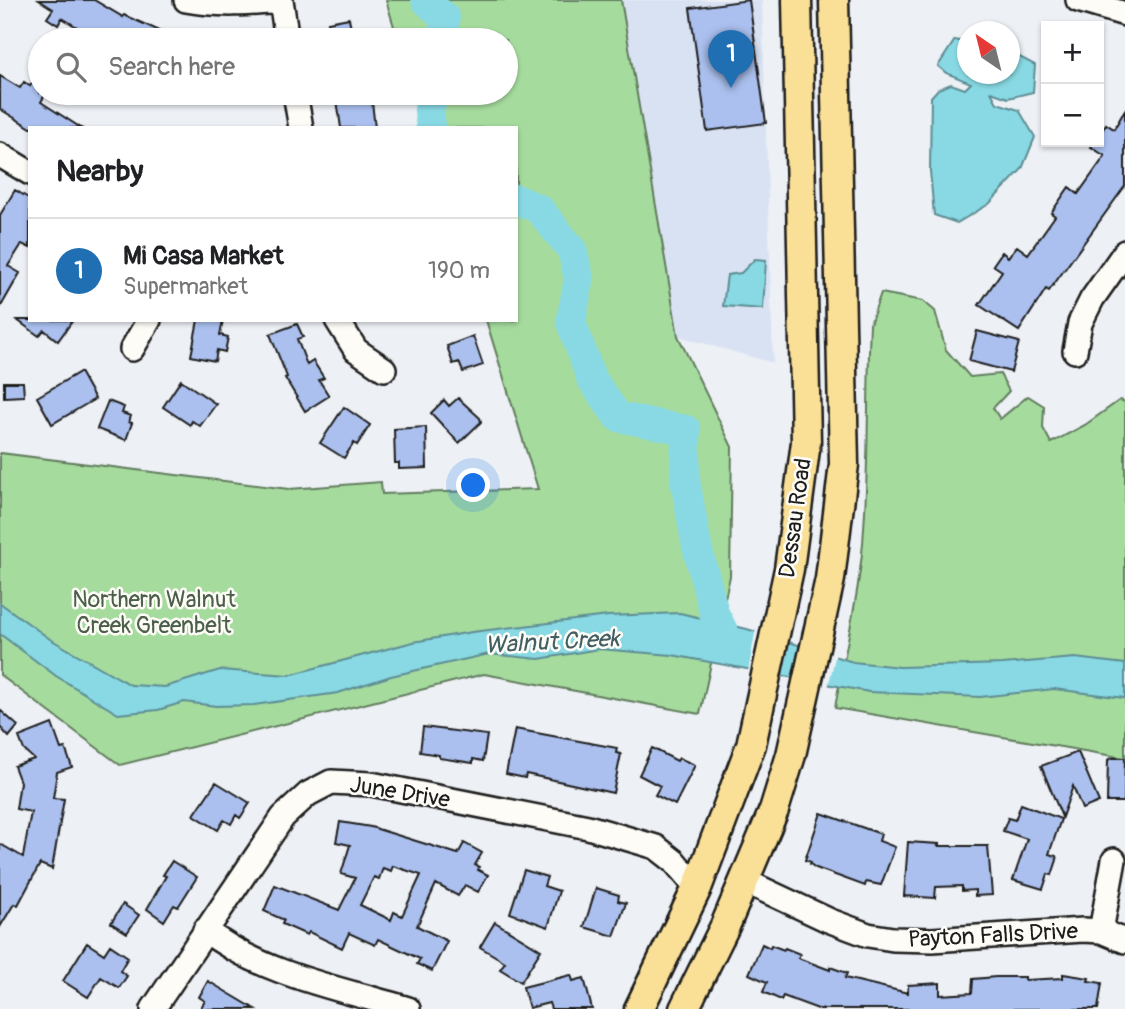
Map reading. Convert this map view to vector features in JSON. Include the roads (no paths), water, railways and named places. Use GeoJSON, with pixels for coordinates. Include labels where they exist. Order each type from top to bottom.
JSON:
{"type":"FeatureCollection","features":[{"type":"Feature","properties":{"kind":"main road","name":"Dessau Road"},"geometry":{"type":"LineString","coordinates":[[639,1009],[696,888],[751,745],[789,569],[806,442],[797,0]]}},
{"type":"Feature","properties":{"kind":"main road","name":"Dessau Road"},"geometry":{"type":"LineString","coordinates":[[684,1009],[774,810],[792,755],[831,579],[844,464],[834,0]]}},
{"type":"Feature","properties":{"kind":"street"},"geometry":{"type":"LineString","coordinates":[[186,0],[224,4],[281,0],[285,28]]}},
{"type":"Feature","properties":{"kind":"street"},"geometry":{"type":"LineString","coordinates":[[1078,0],[1125,14]]}},
{"type":"Feature","properties":{"kind":"street"},"geometry":{"type":"LineString","coordinates":[[297,105],[301,126]]}},
{"type":"Feature","properties":{"kind":"street"},"geometry":{"type":"LineString","coordinates":[[0,155],[28,172]]}},
{"type":"Feature","properties":{"kind":"street"},"geometry":{"type":"LineString","coordinates":[[1075,351],[1080,323],[1092,299],[1125,252]]}},
{"type":"Feature","properties":{"kind":"street"},"geometry":{"type":"LineString","coordinates":[[132,349],[148,322]]}},
{"type":"Feature","properties":{"kind":"street"},"geometry":{"type":"LineString","coordinates":[[338,322],[356,349],[384,369]]}},
{"type":"Feature","properties":{"kind":"street","name":"June Drive"},"geometry":{"type":"LineString","coordinates":[[153,1009],[283,817],[308,794],[331,782],[370,784],[588,827],[656,847],[674,861],[696,888]]}},
{"type":"Feature","properties":{"kind":"street"},"geometry":{"type":"LineString","coordinates":[[1101,931],[1114,860]]}},
{"type":"Feature","properties":{"kind":"street","name":"Payton Falls Drive"},"geometry":{"type":"LineString","coordinates":[[744,881],[828,920],[868,935],[932,940],[1083,930],[1101,931],[1125,942]]}},
{"type":"Feature","properties":{"kind":"street"},"geometry":{"type":"LineString","coordinates":[[205,930],[225,946],[258,964],[408,1009]]}},
{"type":"Feature","properties":{"kind":"water"},"geometry":{"type":"Polygon","coordinates":[[[955,40],[957,40],[957,77],[938,66],[955,40]]]}},
{"type":"Feature","properties":{"kind":"water"},"geometry":{"type":"Polygon","coordinates":[[[1020,57],[1035,65],[1033,92],[1008,98],[991,92],[997,103],[1019,110],[1035,137],[1022,169],[989,204],[957,223],[934,215],[930,171],[931,97],[938,89],[951,84],[965,89],[970,84],[1020,84],[1020,57]]]}},
{"type":"Feature","properties":{"kind":"water"},"geometry":{"type":"Polygon","coordinates":[[[755,259],[766,260],[763,309],[723,306],[727,275],[741,273],[755,259]]]}},
{"type":"Feature","properties":{"kind":"water","name":"Walnut Creek"},"geometry":{"type":"Polygon","coordinates":[[[0,603],[50,639],[131,685],[165,687],[220,670],[289,675],[413,642],[472,632],[608,616],[680,613],[747,629],[853,662],[900,667],[1003,664],[1075,658],[1125,664],[1125,698],[1054,689],[980,697],[869,692],[672,655],[599,649],[539,659],[489,654],[391,676],[338,693],[254,705],[216,706],[184,702],[158,710],[118,714],[56,676],[0,634],[0,603]]]}},
{"type":"Feature","properties":{"kind":"waterway"},"geometry":{"type":"LineString","coordinates":[[426,0],[445,18],[444,28]]}},
{"type":"Feature","properties":{"kind":"waterway"},"geometry":{"type":"LineString","coordinates":[[430,105],[431,126]]}},
{"type":"Feature","properties":{"kind":"waterway"},"geometry":{"type":"LineString","coordinates":[[518,200],[539,209],[572,250],[579,278],[571,322],[591,378],[618,417],[686,430],[685,480],[697,547],[714,613],[730,645]]}},
{"type":"Feature","properties":{"kind":"place","name":"Mi Casa Market"},"geometry":{"type":"Point","coordinates":[731,88]}},
{"type":"Feature","properties":{"kind":"park label","name":"Northern Walnut Creek Greenbelt"},"geometry":{"type":"Point","coordinates":[154,612]}}]}
